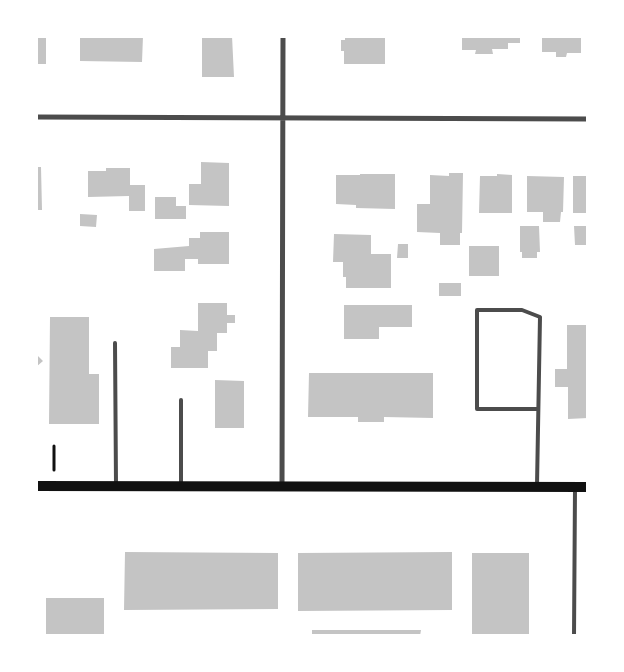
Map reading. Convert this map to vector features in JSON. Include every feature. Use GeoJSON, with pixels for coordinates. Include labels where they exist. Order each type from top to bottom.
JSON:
{"type":"FeatureCollection","features":[{"type":"Feature","properties":{"kind":"main road"},"geometry":{"type":"LineString","coordinates":[[36,486],[588,487]]}},
{"type":"Feature","properties":{"kind":"street"},"geometry":{"type":"LineString","coordinates":[[282,487],[284,36]]}},
{"type":"Feature","properties":{"kind":"street"},"geometry":{"type":"LineString","coordinates":[[36,117],[588,119]]}},
{"type":"Feature","properties":{"kind":"lane"},"geometry":{"type":"LineString","coordinates":[[537,487],[540,318],[522,310],[477,310],[477,409],[538,409]]}},
{"type":"Feature","properties":{"kind":"lane"},"geometry":{"type":"LineString","coordinates":[[115,342],[116,487]]}},
{"type":"Feature","properties":{"kind":"lane"},"geometry":{"type":"LineString","coordinates":[[181,400],[181,487]]}},
{"type":"Feature","properties":{"kind":"lane"},"geometry":{"type":"LineString","coordinates":[[574,636],[576,487]]}},
{"type":"Feature","properties":{"kind":"path"},"geometry":{"type":"LineString","coordinates":[[54,446],[54,486]]}},
{"type":"Feature","properties":{"kind":"building"},"geometry":{"type":"Polygon","coordinates":[[[36,36],[46,36],[46,64],[36,64],[36,36]]]}},
{"type":"Feature","properties":{"kind":"building"},"geometry":{"type":"Polygon","coordinates":[[[80,36],[143,36],[142,62],[80,61],[80,36]]]}},
{"type":"Feature","properties":{"kind":"building"},"geometry":{"type":"Polygon","coordinates":[[[202,36],[232,36],[234,77],[202,77],[202,36]]]}},
{"type":"Feature","properties":{"kind":"building"},"geometry":{"type":"Polygon","coordinates":[[[345,36],[385,36],[385,64],[344,64],[344,51],[341,51],[341,40],[345,40],[345,36]]]}},
{"type":"Feature","properties":{"kind":"building"},"geometry":{"type":"Polygon","coordinates":[[[462,36],[520,36],[520,43],[508,43],[508,49],[492,49],[493,54],[475,54],[476,50],[462,50],[462,36]]]}},
{"type":"Feature","properties":{"kind":"building"},"geometry":{"type":"Polygon","coordinates":[[[542,36],[581,36],[581,53],[567,53],[566,57],[556,57],[556,52],[542,52],[542,36]]]}},
{"type":"Feature","properties":{"kind":"building"},"geometry":{"type":"Polygon","coordinates":[[[201,162],[229,163],[229,206],[189,205],[189,184],[201,184],[201,162]]]}},
{"type":"Feature","properties":{"kind":"building"},"geometry":{"type":"Polygon","coordinates":[[[36,167],[41,167],[42,210],[36,210],[36,167]]]}},
{"type":"Feature","properties":{"kind":"building"},"geometry":{"type":"Polygon","coordinates":[[[106,168],[130,168],[130,185],[145,185],[145,211],[129,211],[129,196],[88,197],[88,171],[106,171],[106,168]]]}},
{"type":"Feature","properties":{"kind":"building"},"geometry":{"type":"Polygon","coordinates":[[[449,173],[463,173],[460,245],[440,245],[440,233],[417,232],[417,204],[430,204],[430,175],[449,176],[449,173]]]}},
{"type":"Feature","properties":{"kind":"building"},"geometry":{"type":"Polygon","coordinates":[[[395,174],[395,209],[356,208],[356,205],[336,204],[336,175],[395,174]]]}},
{"type":"Feature","properties":{"kind":"building"},"geometry":{"type":"Polygon","coordinates":[[[497,174],[512,175],[512,213],[479,213],[480,176],[497,176],[497,174]]]}},
{"type":"Feature","properties":{"kind":"building"},"geometry":{"type":"Polygon","coordinates":[[[527,176],[564,177],[563,212],[561,212],[560,222],[543,222],[543,212],[527,212],[527,176]]]}},
{"type":"Feature","properties":{"kind":"building"},"geometry":{"type":"Polygon","coordinates":[[[573,176],[588,176],[588,213],[573,213],[573,176]]]}},
{"type":"Feature","properties":{"kind":"building"},"geometry":{"type":"Polygon","coordinates":[[[155,197],[176,197],[176,206],[186,206],[186,219],[155,219],[155,197]]]}},
{"type":"Feature","properties":{"kind":"building"},"geometry":{"type":"Polygon","coordinates":[[[80,214],[97,215],[96,227],[80,226],[80,214]]]}},
{"type":"Feature","properties":{"kind":"building"},"geometry":{"type":"Polygon","coordinates":[[[520,226],[539,226],[540,252],[537,252],[537,258],[522,258],[522,252],[520,252],[520,226]]]}},
{"type":"Feature","properties":{"kind":"building"},"geometry":{"type":"Polygon","coordinates":[[[574,226],[587,226],[588,245],[575,245],[574,226]]]}},
{"type":"Feature","properties":{"kind":"building"},"geometry":{"type":"Polygon","coordinates":[[[200,232],[229,232],[229,264],[198,264],[198,259],[185,259],[185,271],[154,271],[154,249],[189,246],[189,238],[200,238],[200,232]]]}},
{"type":"Feature","properties":{"kind":"building"},"geometry":{"type":"Polygon","coordinates":[[[334,234],[371,235],[371,254],[391,254],[391,288],[346,288],[346,277],[343,277],[343,262],[333,262],[334,234]]]}},
{"type":"Feature","properties":{"kind":"building"},"geometry":{"type":"Polygon","coordinates":[[[398,244],[408,244],[408,258],[397,258],[398,244]]]}},
{"type":"Feature","properties":{"kind":"building"},"geometry":{"type":"Polygon","coordinates":[[[469,246],[499,246],[499,276],[469,276],[469,246]]]}},
{"type":"Feature","properties":{"kind":"building"},"geometry":{"type":"Polygon","coordinates":[[[439,283],[461,283],[461,296],[439,296],[439,283]]]}},
{"type":"Feature","properties":{"kind":"building"},"geometry":{"type":"Polygon","coordinates":[[[198,303],[227,303],[227,315],[235,315],[235,323],[227,323],[227,333],[217,333],[217,351],[208,351],[208,368],[171,368],[171,347],[180,347],[180,330],[198,331],[198,303]]]}},
{"type":"Feature","properties":{"kind":"building"},"geometry":{"type":"Polygon","coordinates":[[[344,305],[412,305],[412,327],[379,327],[379,339],[344,339],[344,305]]]}},
{"type":"Feature","properties":{"kind":"building"},"geometry":{"type":"Polygon","coordinates":[[[50,317],[89,317],[89,374],[99,374],[99,424],[49,424],[50,317]]]}},
{"type":"Feature","properties":{"kind":"building"},"geometry":{"type":"Polygon","coordinates":[[[567,325],[588,325],[588,418],[568,419],[568,387],[555,387],[555,369],[567,369],[567,325]]]}},
{"type":"Feature","properties":{"kind":"building"},"geometry":{"type":"Polygon","coordinates":[[[36,354],[43,361],[36,367],[36,354]]]}},
{"type":"Feature","properties":{"kind":"building"},"geometry":{"type":"Polygon","coordinates":[[[309,373],[433,373],[433,418],[384,417],[384,422],[358,422],[358,417],[308,417],[309,373]]]}},
{"type":"Feature","properties":{"kind":"building"},"geometry":{"type":"Polygon","coordinates":[[[215,380],[244,381],[244,428],[215,428],[215,380]]]}},
{"type":"Feature","properties":{"kind":"building"},"geometry":{"type":"Polygon","coordinates":[[[125,552],[278,553],[278,609],[124,610],[125,552]]]}},
{"type":"Feature","properties":{"kind":"building"},"geometry":{"type":"Polygon","coordinates":[[[452,552],[452,610],[298,611],[298,553],[452,552]]]}},
{"type":"Feature","properties":{"kind":"building"},"geometry":{"type":"Polygon","coordinates":[[[472,553],[529,553],[529,636],[472,636],[472,553]]]}},
{"type":"Feature","properties":{"kind":"building"},"geometry":{"type":"Polygon","coordinates":[[[46,598],[104,598],[104,636],[46,636],[46,598]]]}},
{"type":"Feature","properties":{"kind":"building"},"geometry":{"type":"Polygon","coordinates":[[[312,630],[421,630],[420,636],[312,636],[312,630]]]}}]}
